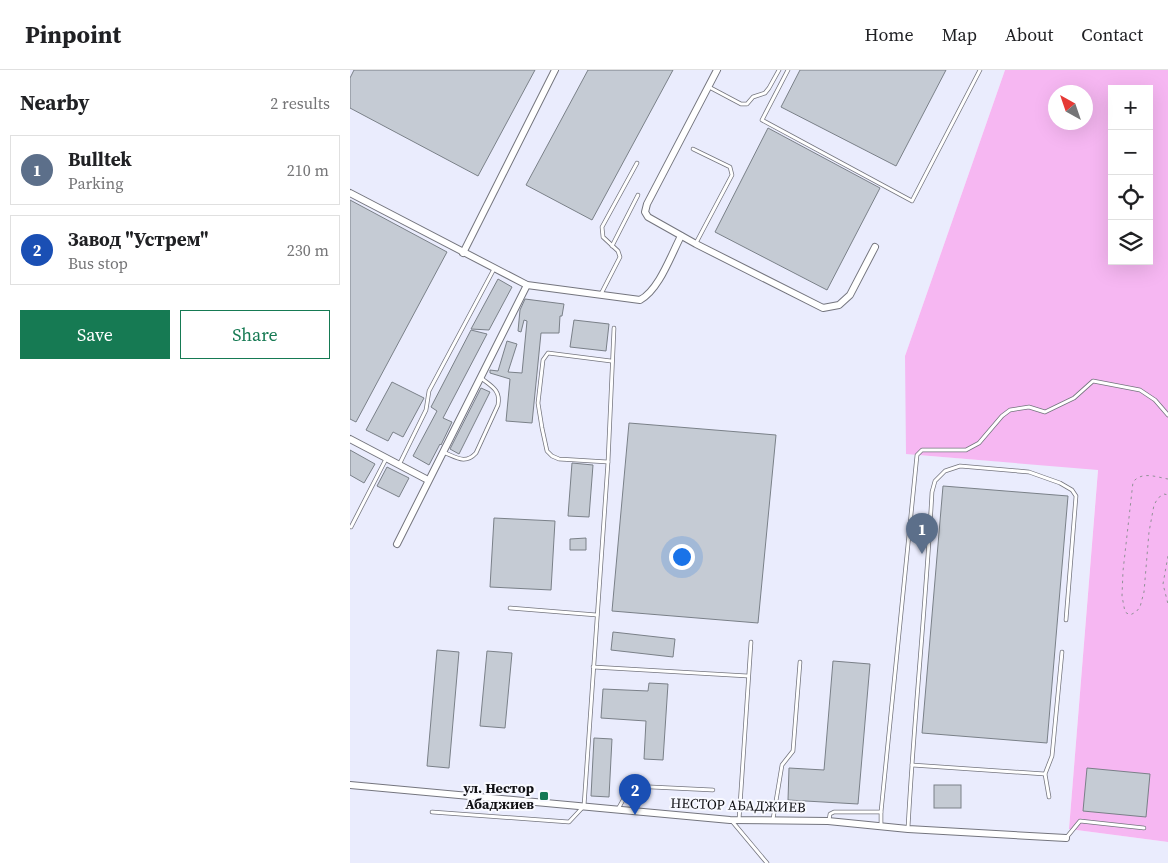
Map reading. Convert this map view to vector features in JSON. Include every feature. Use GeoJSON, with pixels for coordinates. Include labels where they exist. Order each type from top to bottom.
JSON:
{"type":"FeatureCollection","features":[{"type":"Feature","properties":{"kind":"street"},"geometry":{"type":"LineString","coordinates":[[463,253],[556,70]]}},
{"type":"Feature","properties":{"kind":"street"},"geometry":{"type":"LineString","coordinates":[[717,70],[647,204],[645,212],[648,217],[680,236],[823,308],[839,305],[850,295],[875,247]]}},
{"type":"Feature","properties":{"kind":"street"},"geometry":{"type":"LineString","coordinates":[[350,193],[527,285],[600,295],[640,300],[648,296],[654,288],[680,236]]}},
{"type":"Feature","properties":{"kind":"street"},"geometry":{"type":"LineString","coordinates":[[397,544],[527,285]]}},
{"type":"Feature","properties":{"kind":"street"},"geometry":{"type":"LineString","coordinates":[[350,439],[428,480]]}},
{"type":"Feature","properties":{"kind":"street","name":"НЕСТОР АБАДЖИЕВ"},"geometry":{"type":"LineString","coordinates":[[350,785],[730,820],[828,821],[1066,838]]}},
{"type":"Feature","properties":{"kind":"lane"},"geometry":{"type":"LineString","coordinates":[[708,87],[741,104],[747,104],[753,97],[765,92],[769,88],[779,70]]}},
{"type":"Feature","properties":{"kind":"lane"},"geometry":{"type":"LineString","coordinates":[[788,70],[762,120],[912,201],[980,70]]}},
{"type":"Feature","properties":{"kind":"lane"},"geometry":{"type":"LineString","coordinates":[[693,149],[730,167],[732,175],[696,244]]}},
{"type":"Feature","properties":{"kind":"lane"},"geometry":{"type":"LineString","coordinates":[[600,295],[620,257],[618,251],[603,237],[602,227],[637,163]]}},
{"type":"Feature","properties":{"kind":"lane"},"geometry":{"type":"LineString","coordinates":[[612,246],[638,195]]}},
{"type":"Feature","properties":{"kind":"lane"},"geometry":{"type":"LineString","coordinates":[[398,465],[426,410],[429,391],[494,269]]}},
{"type":"Feature","properties":{"kind":"lane"},"geometry":{"type":"LineString","coordinates":[[432,812],[569,822],[584,806],[608,462],[611,361],[614,328]]}},
{"type":"Feature","properties":{"kind":"lane"},"geometry":{"type":"LineString","coordinates":[[608,462],[559,459],[552,456],[547,451],[538,403],[544,360],[548,353],[611,361]]}},
{"type":"Feature","properties":{"kind":"lane"},"geometry":{"type":"LineString","coordinates":[[442,452],[465,460],[471,459],[476,454],[500,398],[498,392],[480,377]]}},
{"type":"Feature","properties":{"kind":"lane"},"geometry":{"type":"LineString","coordinates":[[881,826],[917,455],[922,450],[966,450],[979,443],[1002,416],[1010,410],[1028,408],[1045,412],[1074,398],[1093,381],[1140,390],[1155,400],[1168,415]]}},
{"type":"Feature","properties":{"kind":"lane"},"geometry":{"type":"LineString","coordinates":[[351,527],[386,458]]}},
{"type":"Feature","properties":{"kind":"lane"},"geometry":{"type":"LineString","coordinates":[[908,828],[928,572],[932,492],[935,481],[945,471],[960,466],[1029,472],[1060,483],[1072,490],[1076,496],[1066,620]]}},
{"type":"Feature","properties":{"kind":"lane"},"geometry":{"type":"LineString","coordinates":[[510,608],[597,614]]}},
{"type":"Feature","properties":{"kind":"lane"},"geometry":{"type":"LineString","coordinates":[[739,820],[751,642]]}},
{"type":"Feature","properties":{"kind":"lane"},"geometry":{"type":"LineString","coordinates":[[1049,797],[1045,774],[1052,756],[1062,652]]}},
{"type":"Feature","properties":{"kind":"lane"},"geometry":{"type":"LineString","coordinates":[[773,820],[782,765],[794,751],[800,662]]}},
{"type":"Feature","properties":{"kind":"lane"},"geometry":{"type":"LineString","coordinates":[[593,667],[748,676]]}},
{"type":"Feature","properties":{"kind":"lane"},"geometry":{"type":"LineString","coordinates":[[912,765],[1045,774]]}},
{"type":"Feature","properties":{"kind":"lane"},"geometry":{"type":"LineString","coordinates":[[618,810],[631,786],[713,790]]}},
{"type":"Feature","properties":{"kind":"lane"},"geometry":{"type":"LineString","coordinates":[[828,821],[830,814],[834,812],[881,812]]}},
{"type":"Feature","properties":{"kind":"lane"},"geometry":{"type":"LineString","coordinates":[[730,820],[767,863]]}},
{"type":"Feature","properties":{"kind":"lane"},"geometry":{"type":"LineString","coordinates":[[1066,838],[1080,821],[1144,828]]}},
{"type":"Feature","properties":{"kind":"path"},"geometry":{"type":"LineString","coordinates":[[1168,479],[1144,475],[1133,482],[1123,571],[1123,606],[1125,612],[1130,615],[1140,607],[1144,592],[1149,532],[1154,505],[1158,498],[1164,494],[1168,495]]}},
{"type":"Feature","properties":{"kind":"path"},"geometry":{"type":"LineString","coordinates":[[1168,556],[1163,584],[1168,604]]}},
{"type":"Feature","properties":{"kind":"shaded area"},"geometry":{"type":"Polygon","coordinates":[[[350,70],[1005,70],[905,356],[917,455],[1098,469],[1069,829],[1168,842],[1168,863],[350,863],[350,70]]]}},
{"type":"Feature","properties":{"kind":"shaded area"},"geometry":{"type":"Polygon","coordinates":[[[1005,70],[1168,70],[1168,842],[1069,829],[1098,470],[906,454],[905,356],[1005,70]]]}},
{"type":"Feature","properties":{"kind":"building"},"geometry":{"type":"Polygon","coordinates":[[[354,70],[535,70],[478,176],[350,108],[350,78],[354,70]]]}},
{"type":"Feature","properties":{"kind":"building"},"geometry":{"type":"Polygon","coordinates":[[[588,70],[673,70],[592,220],[526,185],[588,70]]]}},
{"type":"Feature","properties":{"kind":"building"},"geometry":{"type":"Polygon","coordinates":[[[800,70],[946,70],[896,166],[781,107],[800,70]]]}},
{"type":"Feature","properties":{"kind":"building"},"geometry":{"type":"Polygon","coordinates":[[[768,128],[880,188],[827,290],[715,232],[768,128]]]}},
{"type":"Feature","properties":{"kind":"building"},"geometry":{"type":"Polygon","coordinates":[[[350,200],[447,252],[356,422],[350,419],[350,200]]]}},
{"type":"Feature","properties":{"kind":"building"},"geometry":{"type":"Polygon","coordinates":[[[498,279],[512,287],[489,330],[471,329],[498,279]]]}},
{"type":"Feature","properties":{"kind":"building"},"geometry":{"type":"Polygon","coordinates":[[[525,299],[564,304],[562,316],[560,316],[559,333],[541,333],[532,423],[506,421],[510,379],[490,373],[490,370],[498,371],[507,341],[517,344],[508,372],[522,373],[527,321],[524,320],[521,332],[518,331],[520,310],[525,299]]]}},
{"type":"Feature","properties":{"kind":"building"},"geometry":{"type":"Polygon","coordinates":[[[574,320],[609,324],[606,351],[570,347],[574,320]]]}},
{"type":"Feature","properties":{"kind":"building"},"geometry":{"type":"Polygon","coordinates":[[[471,330],[487,334],[443,418],[452,422],[429,465],[413,456],[437,411],[431,407],[471,330]]]}},
{"type":"Feature","properties":{"kind":"building"},"geometry":{"type":"Polygon","coordinates":[[[392,382],[424,398],[403,437],[393,432],[388,441],[366,430],[392,382]]]}},
{"type":"Feature","properties":{"kind":"building"},"geometry":{"type":"Polygon","coordinates":[[[481,388],[490,392],[459,454],[450,449],[481,388]]]}},
{"type":"Feature","properties":{"kind":"building"},"geometry":{"type":"Polygon","coordinates":[[[629,423],[776,435],[758,623],[612,611],[629,423]]]}},
{"type":"Feature","properties":{"kind":"building"},"geometry":{"type":"Polygon","coordinates":[[[350,450],[375,464],[364,483],[350,475],[350,450]]]}},
{"type":"Feature","properties":{"kind":"building"},"geometry":{"type":"Polygon","coordinates":[[[572,463],[593,465],[589,517],[568,516],[572,463]]]}},
{"type":"Feature","properties":{"kind":"building"},"geometry":{"type":"Polygon","coordinates":[[[387,467],[409,478],[399,497],[377,486],[387,467]]]}},
{"type":"Feature","properties":{"kind":"building"},"geometry":{"type":"Polygon","coordinates":[[[943,486],[1068,496],[1047,743],[922,733],[943,486]]]}},
{"type":"Feature","properties":{"kind":"building"},"geometry":{"type":"Polygon","coordinates":[[[494,518],[555,521],[551,590],[490,587],[494,518]]]}},
{"type":"Feature","properties":{"kind":"building"},"geometry":{"type":"Polygon","coordinates":[[[586,538],[586,550],[570,550],[570,539],[586,538]]]}},
{"type":"Feature","properties":{"kind":"building"},"geometry":{"type":"Polygon","coordinates":[[[613,632],[675,639],[673,657],[611,650],[613,632]]]}},
{"type":"Feature","properties":{"kind":"building"},"geometry":{"type":"Polygon","coordinates":[[[437,650],[459,652],[449,768],[427,766],[437,650]]]}},
{"type":"Feature","properties":{"kind":"building"},"geometry":{"type":"Polygon","coordinates":[[[487,651],[512,653],[505,728],[480,726],[487,651]]]}},
{"type":"Feature","properties":{"kind":"building"},"geometry":{"type":"Polygon","coordinates":[[[833,661],[870,664],[858,804],[788,800],[789,768],[824,770],[833,661]]]}},
{"type":"Feature","properties":{"kind":"building"},"geometry":{"type":"Polygon","coordinates":[[[649,683],[668,684],[663,760],[644,759],[646,721],[601,718],[603,689],[648,691],[649,683]]]}},
{"type":"Feature","properties":{"kind":"building"},"geometry":{"type":"Polygon","coordinates":[[[594,738],[612,739],[609,797],[591,796],[594,738]]]}},
{"type":"Feature","properties":{"kind":"building"},"geometry":{"type":"Polygon","coordinates":[[[1087,768],[1150,774],[1146,817],[1083,811],[1087,768]]]}},
{"type":"Feature","properties":{"kind":"building"},"geometry":{"type":"Polygon","coordinates":[[[934,785],[961,785],[961,808],[934,808],[934,785]]]}},
{"type":"Feature","properties":{"kind":"place","name":"Bulltek"},"geometry":{"type":"Point","coordinates":[922,554]}},
{"type":"Feature","properties":{"kind":"place","name":"ул. Нестор Абаджиев"},"geometry":{"type":"Point","coordinates":[544,796]}},
{"type":"Feature","properties":{"kind":"place","name":"Завод \"Устрем\""},"geometry":{"type":"Point","coordinates":[635,815]}}]}
